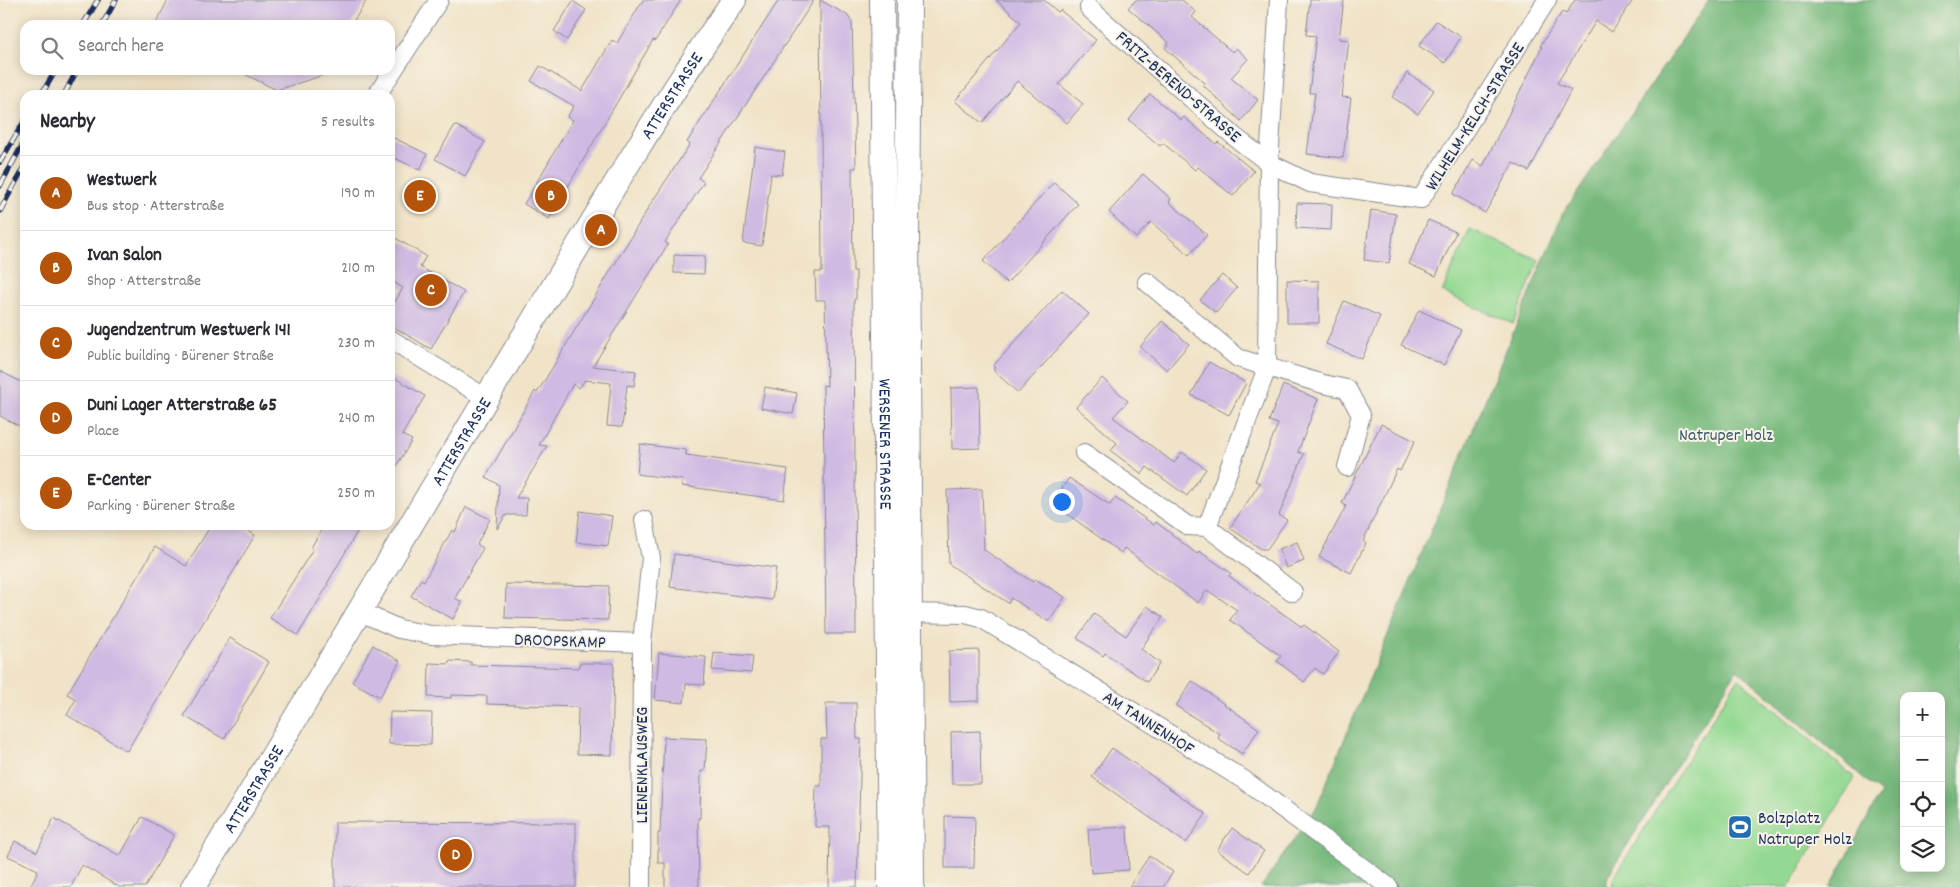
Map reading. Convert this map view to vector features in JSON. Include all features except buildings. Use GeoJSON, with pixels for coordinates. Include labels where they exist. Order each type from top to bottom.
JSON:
{"type":"FeatureCollection","features":[{"type":"Feature","properties":{"kind":"main road","name":"ATTERSTRASSE"},"geometry":{"type":"LineString","coordinates":[[193,887],[280,746],[358,611],[680,79],[734,0]]}},
{"type":"Feature","properties":{"kind":"main road","name":"WERSENER STRASSE"},"geometry":{"type":"LineString","coordinates":[[882,0],[899,613],[912,887]]}},
{"type":"Feature","properties":{"kind":"main road","name":"WERSENER STRASSE"},"geometry":{"type":"LineString","coordinates":[[890,887],[899,613],[909,0]]}},
{"type":"Feature","properties":{"kind":"street"},"geometry":{"type":"LineString","coordinates":[[395,69],[439,0]]}},
{"type":"Feature","properties":{"kind":"street","name":"FRITZ-BEREND-STRASSE"},"geometry":{"type":"LineString","coordinates":[[1207,527],[1267,368],[1269,164],[1279,0]]}},
{"type":"Feature","properties":{"kind":"street","name":"WILHELM-KELCH-STRASSE"},"geometry":{"type":"LineString","coordinates":[[1269,164],[1310,183],[1421,200],[1547,0]]}},
{"type":"Feature","properties":{"kind":"street","name":"FRITZ-BEREND-STRASSE"},"geometry":{"type":"LineString","coordinates":[[1089,8],[1236,138],[1269,164]]}},
{"type":"Feature","properties":{"kind":"street"},"geometry":{"type":"LineString","coordinates":[[381,90],[391,75]]}},
{"type":"Feature","properties":{"kind":"street"},"geometry":{"type":"LineString","coordinates":[[1147,282],[1238,358],[1323,384],[1347,388],[1361,415],[1347,467]]}},
{"type":"Feature","properties":{"kind":"street"},"geometry":{"type":"LineString","coordinates":[[395,342],[486,398]]}},
{"type":"Feature","properties":{"kind":"street"},"geometry":{"type":"LineString","coordinates":[[1084,454],[1188,526],[1207,527],[1293,592]]}},
{"type":"Feature","properties":{"kind":"street"},"geometry":{"type":"LineString","coordinates":[[642,643],[651,558],[644,520]]}},
{"type":"Feature","properties":{"kind":"street","name":"DROOPSKAMP"},"geometry":{"type":"LineString","coordinates":[[358,611],[399,629],[431,635],[642,643]]}},
{"type":"Feature","properties":{"kind":"street","name":"AM TANNENHOF"},"geometry":{"type":"LineString","coordinates":[[899,613],[965,614],[981,618],[1244,780],[1389,887]]}},
{"type":"Feature","properties":{"kind":"street","name":"LIENENKLAUSWEG"},"geometry":{"type":"LineString","coordinates":[[640,887],[642,643]]}},
{"type":"Feature","properties":{"kind":"green space","name":"Natruper Holz"},"geometry":{"type":"Polygon","coordinates":[[[1709,0],[1960,0],[1960,887],[1830,887],[1881,793],[1737,669],[1608,876],[1606,887],[1261,887],[1316,808],[1562,215],[1709,0]]]}},
{"type":"Feature","properties":{"kind":"green space"},"geometry":{"type":"Polygon","coordinates":[[[1470,229],[1539,260],[1513,324],[1442,292],[1470,229]]]}},
{"type":"Feature","properties":{"kind":"green space"},"geometry":{"type":"Polygon","coordinates":[[[1738,678],[1855,778],[1789,887],[1612,887],[1613,879],[1738,678]]]}},
{"type":"Feature","properties":{"kind":"railway"},"geometry":{"type":"LineString","coordinates":[[86,20],[98,0]]}},
{"type":"Feature","properties":{"kind":"railway"},"geometry":{"type":"LineString","coordinates":[[105,20],[116,0]]}},
{"type":"Feature","properties":{"kind":"railway"},"geometry":{"type":"LineString","coordinates":[[44,90],[53,75]]}},
{"type":"Feature","properties":{"kind":"railway"},"geometry":{"type":"LineString","coordinates":[[67,90],[74,75]]}},
{"type":"Feature","properties":{"kind":"railway"},"geometry":{"type":"LineString","coordinates":[[0,162],[20,128]]}},
{"type":"Feature","properties":{"kind":"railway"},"geometry":{"type":"LineString","coordinates":[[0,186],[20,149]]}},
{"type":"Feature","properties":{"kind":"railway"},"geometry":{"type":"LineString","coordinates":[[0,211],[20,174]]}},
{"type":"Feature","properties":{"kind":"place","name":"E-Center"},"geometry":{"type":"Point","coordinates":[420,196]}},
{"type":"Feature","properties":{"kind":"place","name":"Ivan Salon"},"geometry":{"type":"Point","coordinates":[551,196]}},
{"type":"Feature","properties":{"kind":"place","name":"Westwerk"},"geometry":{"type":"Point","coordinates":[601,230]}},
{"type":"Feature","properties":{"kind":"place","name":"Jugendzentrum Westwerk 141"},"geometry":{"type":"Point","coordinates":[431,290]}},
{"type":"Feature","properties":{"kind":"place","name":"Bolzplatz Natruper Holz"},"geometry":{"type":"Point","coordinates":[1740,827]}},
{"type":"Feature","properties":{"kind":"place","name":"Duni Lager Atterstraße 65"},"geometry":{"type":"Point","coordinates":[456,855]}}]}
